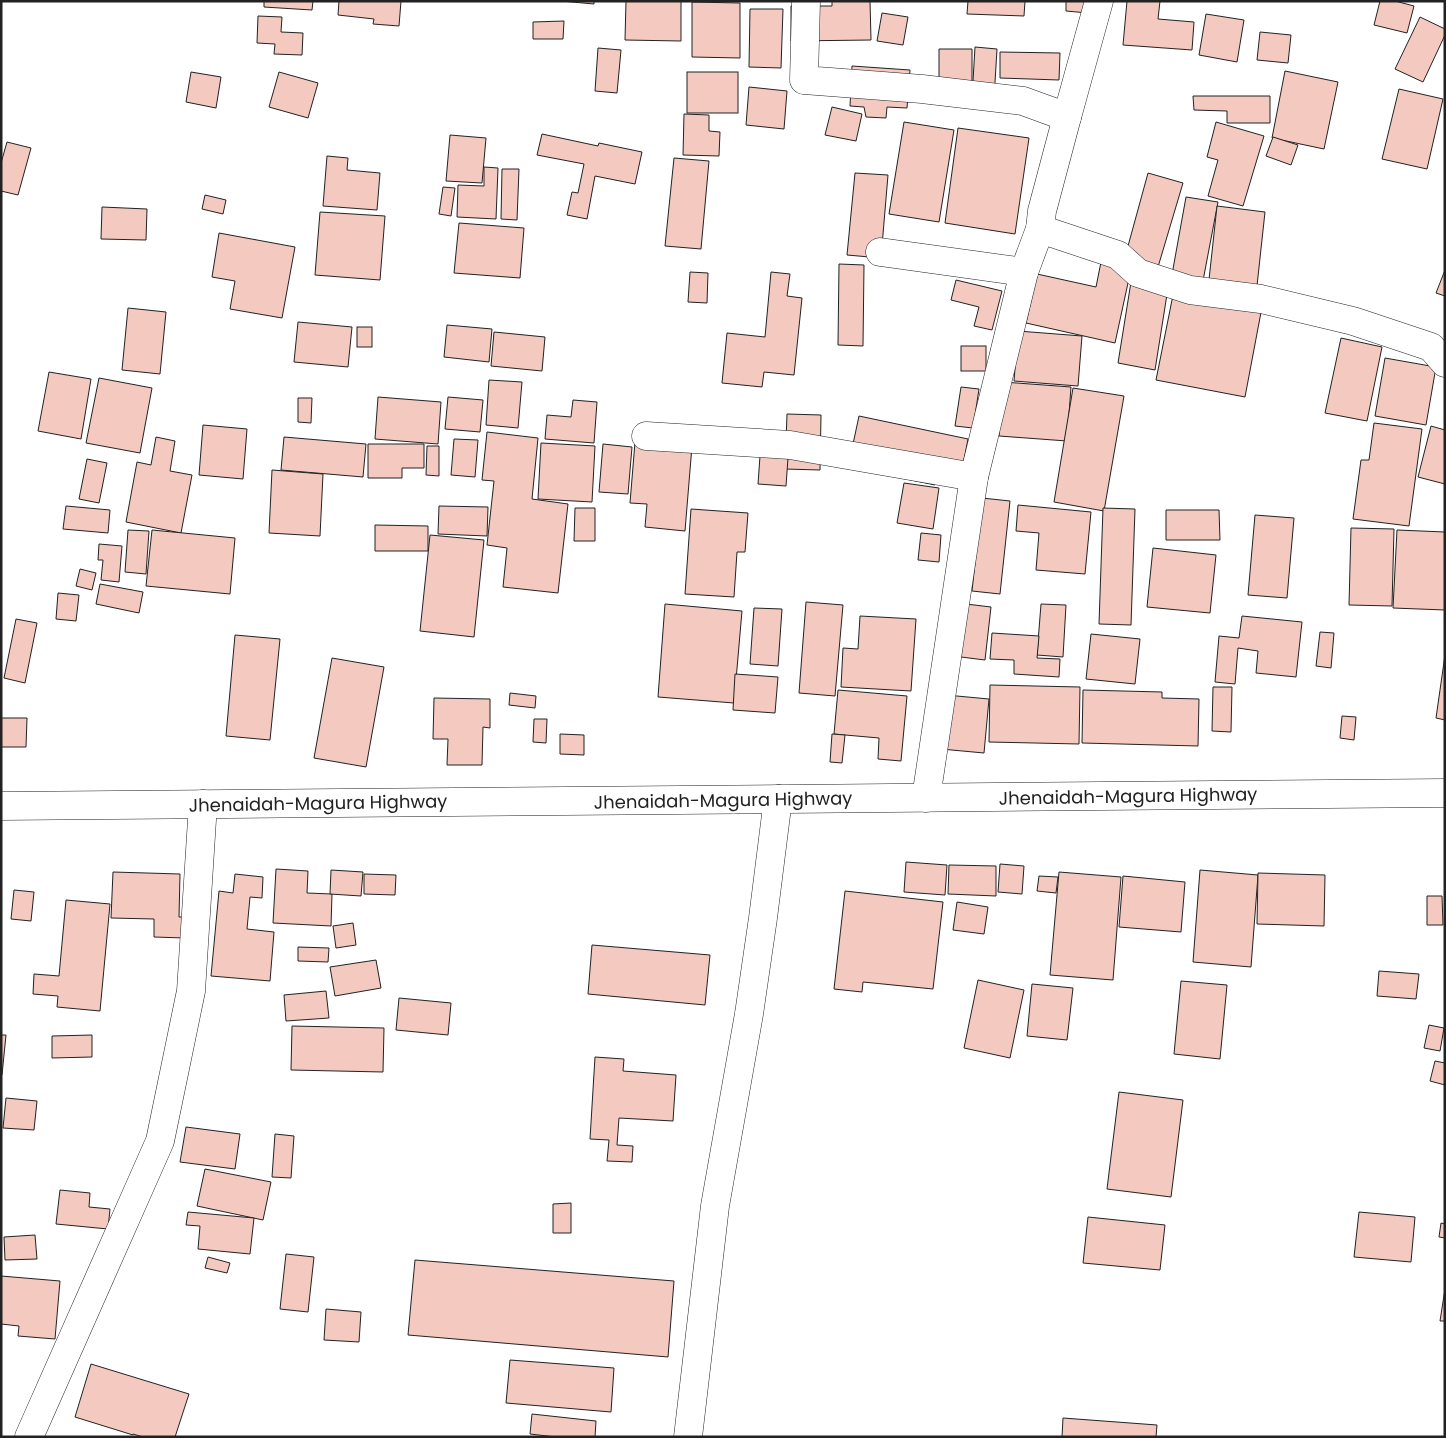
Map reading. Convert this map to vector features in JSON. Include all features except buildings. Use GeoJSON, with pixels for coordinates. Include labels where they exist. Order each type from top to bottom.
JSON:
{"type":"FeatureCollection","features":[{"type":"Feature","properties":{"kind":"main road"},"geometry":{"type":"LineString","coordinates":[[806,1],[804,80],[922,89],[1023,101],[1067,117]]}},
{"type":"Feature","properties":{"kind":"main road"},"geometry":{"type":"LineString","coordinates":[[926,798],[974,477],[1024,272],[1040,229],[1045,202],[1099,1]]}},
{"type":"Feature","properties":{"kind":"main road"},"geometry":{"type":"LineString","coordinates":[[1040,229],[1118,255],[1138,274],[1190,290],[1261,299],[1352,321],[1431,347],[1445,363]]}},
{"type":"Feature","properties":{"kind":"main road"},"geometry":{"type":"LineString","coordinates":[[880,252],[1024,272]]}},
{"type":"Feature","properties":{"kind":"main road"},"geometry":{"type":"LineString","coordinates":[[646,436],[790,446],[974,477]]}},
{"type":"Feature","properties":{"kind":"main road","name":"Jhenaidah-Magura Highway"},"geometry":{"type":"LineString","coordinates":[[1,806],[1445,793]]}},
{"type":"Feature","properties":{"kind":"main road"},"geometry":{"type":"LineString","coordinates":[[688,1437],[715,1206],[750,1004],[778,799]]}},
{"type":"Feature","properties":{"kind":"main road"},"geometry":{"type":"LineString","coordinates":[[29,1437],[160,1141],[192,991],[203,804]]}}]}
